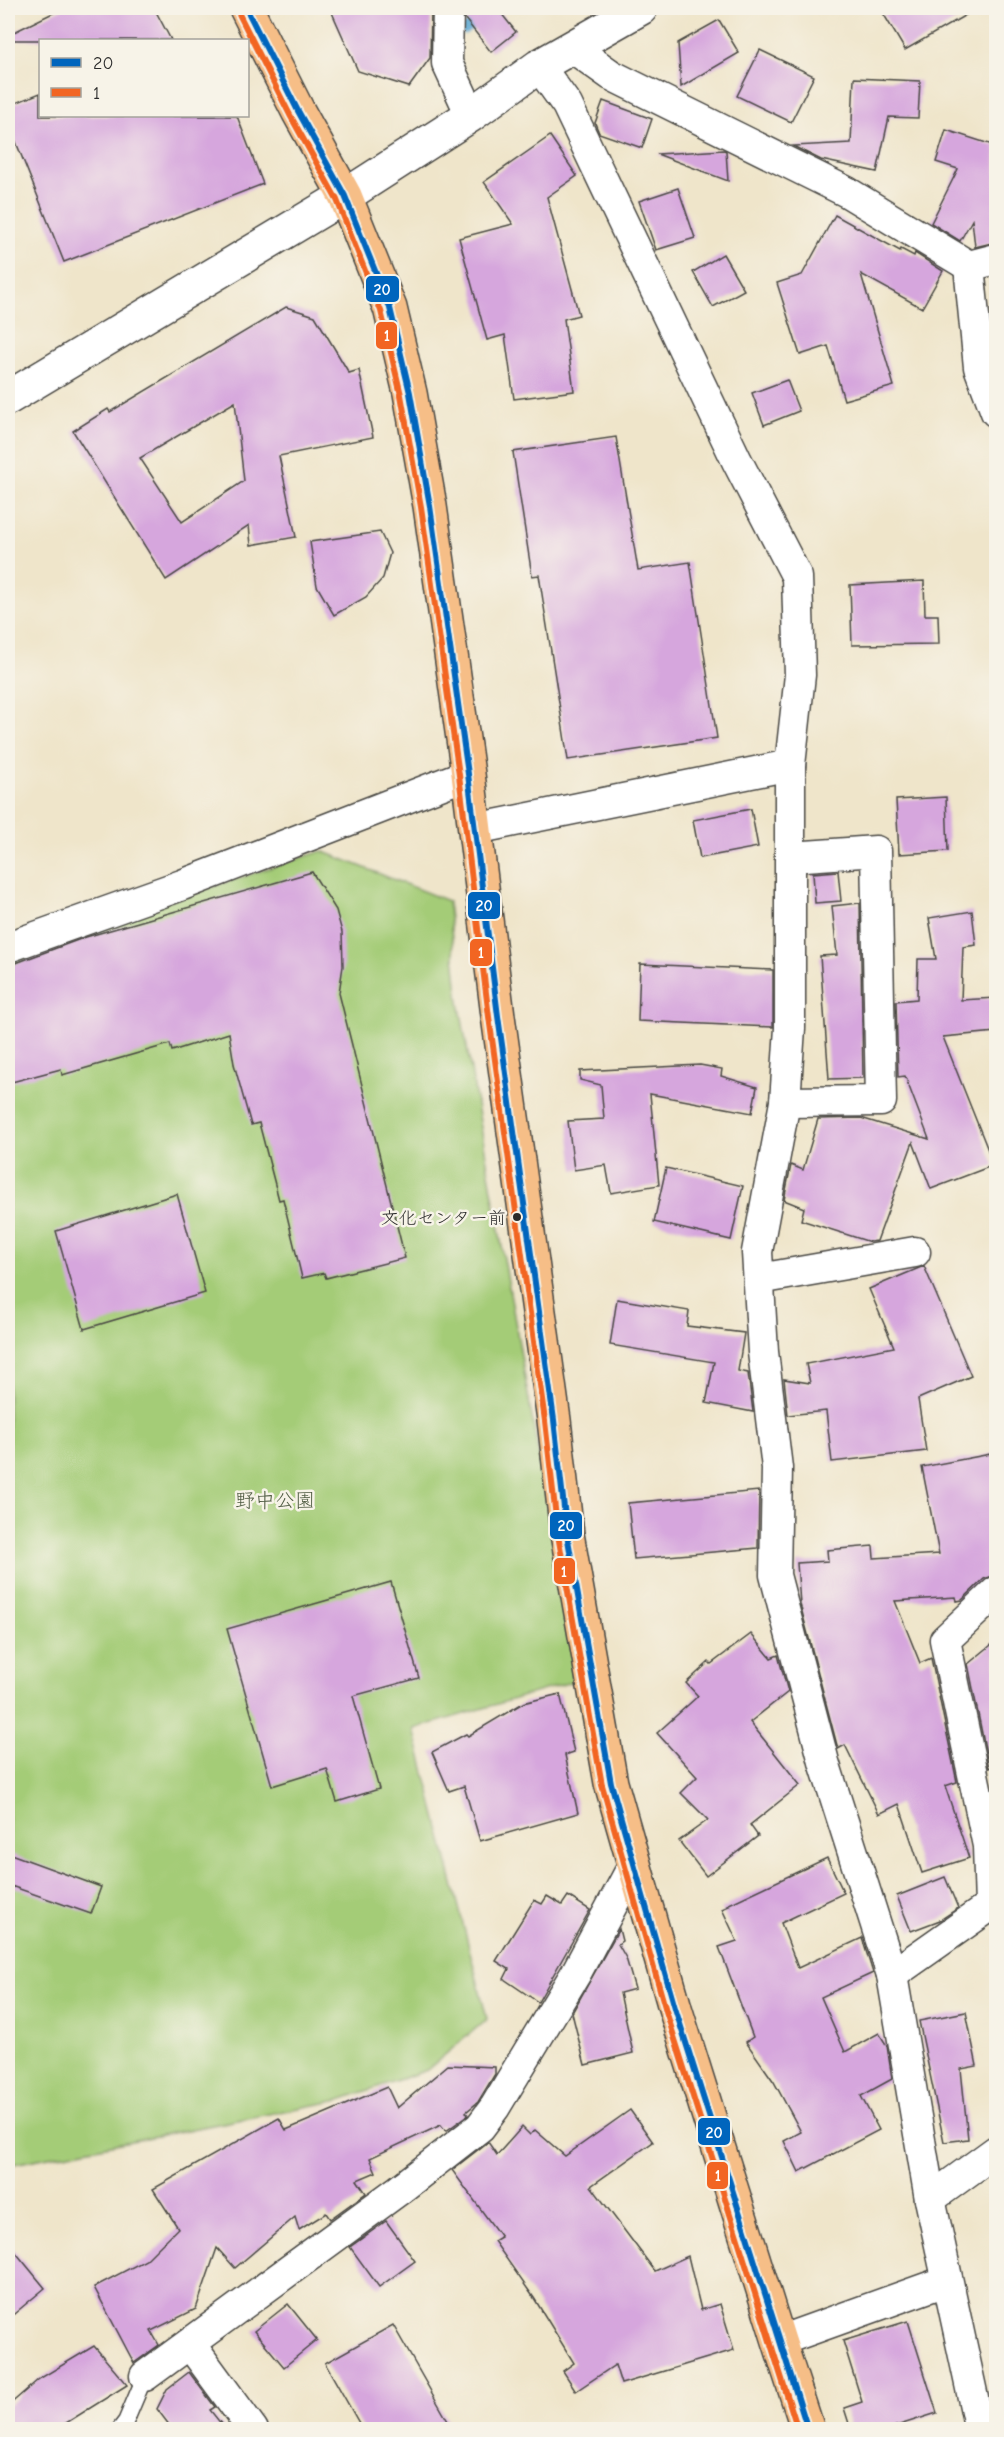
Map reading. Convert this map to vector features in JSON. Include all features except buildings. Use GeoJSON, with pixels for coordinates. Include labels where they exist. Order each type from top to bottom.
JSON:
{"type":"FeatureCollection","features":[{"type":"Feature","properties":{"kind":"highway"},"geometry":{"type":"LineString","coordinates":[[246,8],[298,111],[345,196],[390,308],[410,393],[430,506],[468,774],[499,1028],[554,1420],[567,1534],[611,1783],[633,1866],[778,2341],[808,2430]]}},
{"type":"Feature","properties":{"kind":"street"},"geometry":{"type":"LineString","coordinates":[[448,8],[447,63],[471,115]]}},
{"type":"Feature","properties":{"kind":"street"},"geometry":{"type":"LineString","coordinates":[[8,398],[345,196],[471,115],[539,66],[641,8]]}},
{"type":"Feature","properties":{"kind":"street"},"geometry":{"type":"LineString","coordinates":[[573,48],[611,75],[847,192],[983,263],[979,367],[996,412]]}},
{"type":"Feature","properties":{"kind":"street"},"geometry":{"type":"LineString","coordinates":[[539,66],[567,105],[737,461],[797,577],[800,675],[790,765],[790,1028],[785,1102],[757,1252],[763,1352],[777,1468],[775,1575],[824,1762],[892,1975],[930,2199],[980,2430]]}},
{"type":"Feature","properties":{"kind":"street"},"geometry":{"type":"LineString","coordinates":[[475,829],[790,765]]}},
{"type":"Feature","properties":{"kind":"street"},"geometry":{"type":"LineString","coordinates":[[8,947],[182,885],[468,774]]}},
{"type":"Feature","properties":{"kind":"street"},"geometry":{"type":"LineString","coordinates":[[785,1102],[881,1101],[876,851],[791,856]]}},
{"type":"Feature","properties":{"kind":"street"},"geometry":{"type":"LineString","coordinates":[[759,1279],[915,1252]]}},
{"type":"Feature","properties":{"kind":"street"},"geometry":{"type":"LineString","coordinates":[[892,1975],[990,1906],[988,1846],[945,1640],[996,1592]]}},
{"type":"Feature","properties":{"kind":"street"},"geometry":{"type":"LineString","coordinates":[[145,2376],[399,2190],[480,2127],[495,2108],[576,1973],[633,1866]]}},
{"type":"Feature","properties":{"kind":"street"},"geometry":{"type":"LineString","coordinates":[[930,2199],[996,2151]]}},
{"type":"Feature","properties":{"kind":"street"},"geometry":{"type":"LineString","coordinates":[[778,2341],[946,2281]]}},
{"type":"Feature","properties":{"kind":"street"},"geometry":{"type":"LineString","coordinates":[[190,2344],[254,2430]]}},
{"type":"Feature","properties":{"kind":"lane"},"geometry":{"type":"LineString","coordinates":[[119,2430],[126,2421],[145,2376]]}},
{"type":"Feature","properties":{"kind":"green space","name":"野中公園"},"geometry":{"type":"Polygon","coordinates":[[[322,851],[448,901],[459,1002],[578,1680],[414,1729],[487,2019],[427,2070],[340,2100],[8,2165],[8,959],[129,914],[322,851]]]}},
{"type":"Feature","properties":{"kind":"waterway"},"geometry":{"type":"LineString","coordinates":[[464,30],[500,8]]}},
{"type":"Feature","properties":{"kind":"transit line","name":"20"},"geometry":{"type":"LineString","coordinates":[[246,8],[298,111],[345,196],[390,308],[410,393],[430,506],[468,774],[498,1016],[554,1420],[567,1534],[611,1783],[675,2008],[808,2430]]}},
{"type":"Feature","properties":{"kind":"transit line","name":"1"},"geometry":{"type":"LineString","coordinates":[[238,12],[290,115],[337,200],[381,311],[401,395],[421,507],[459,775],[489,1017],[545,1421],[558,1535],[602,1785],[666,2011],[798,2430]]}},
{"type":"Feature","properties":{"kind":"place","name":"文化センター前"},"geometry":{"type":"Point","coordinates":[517,1217]}}]}
